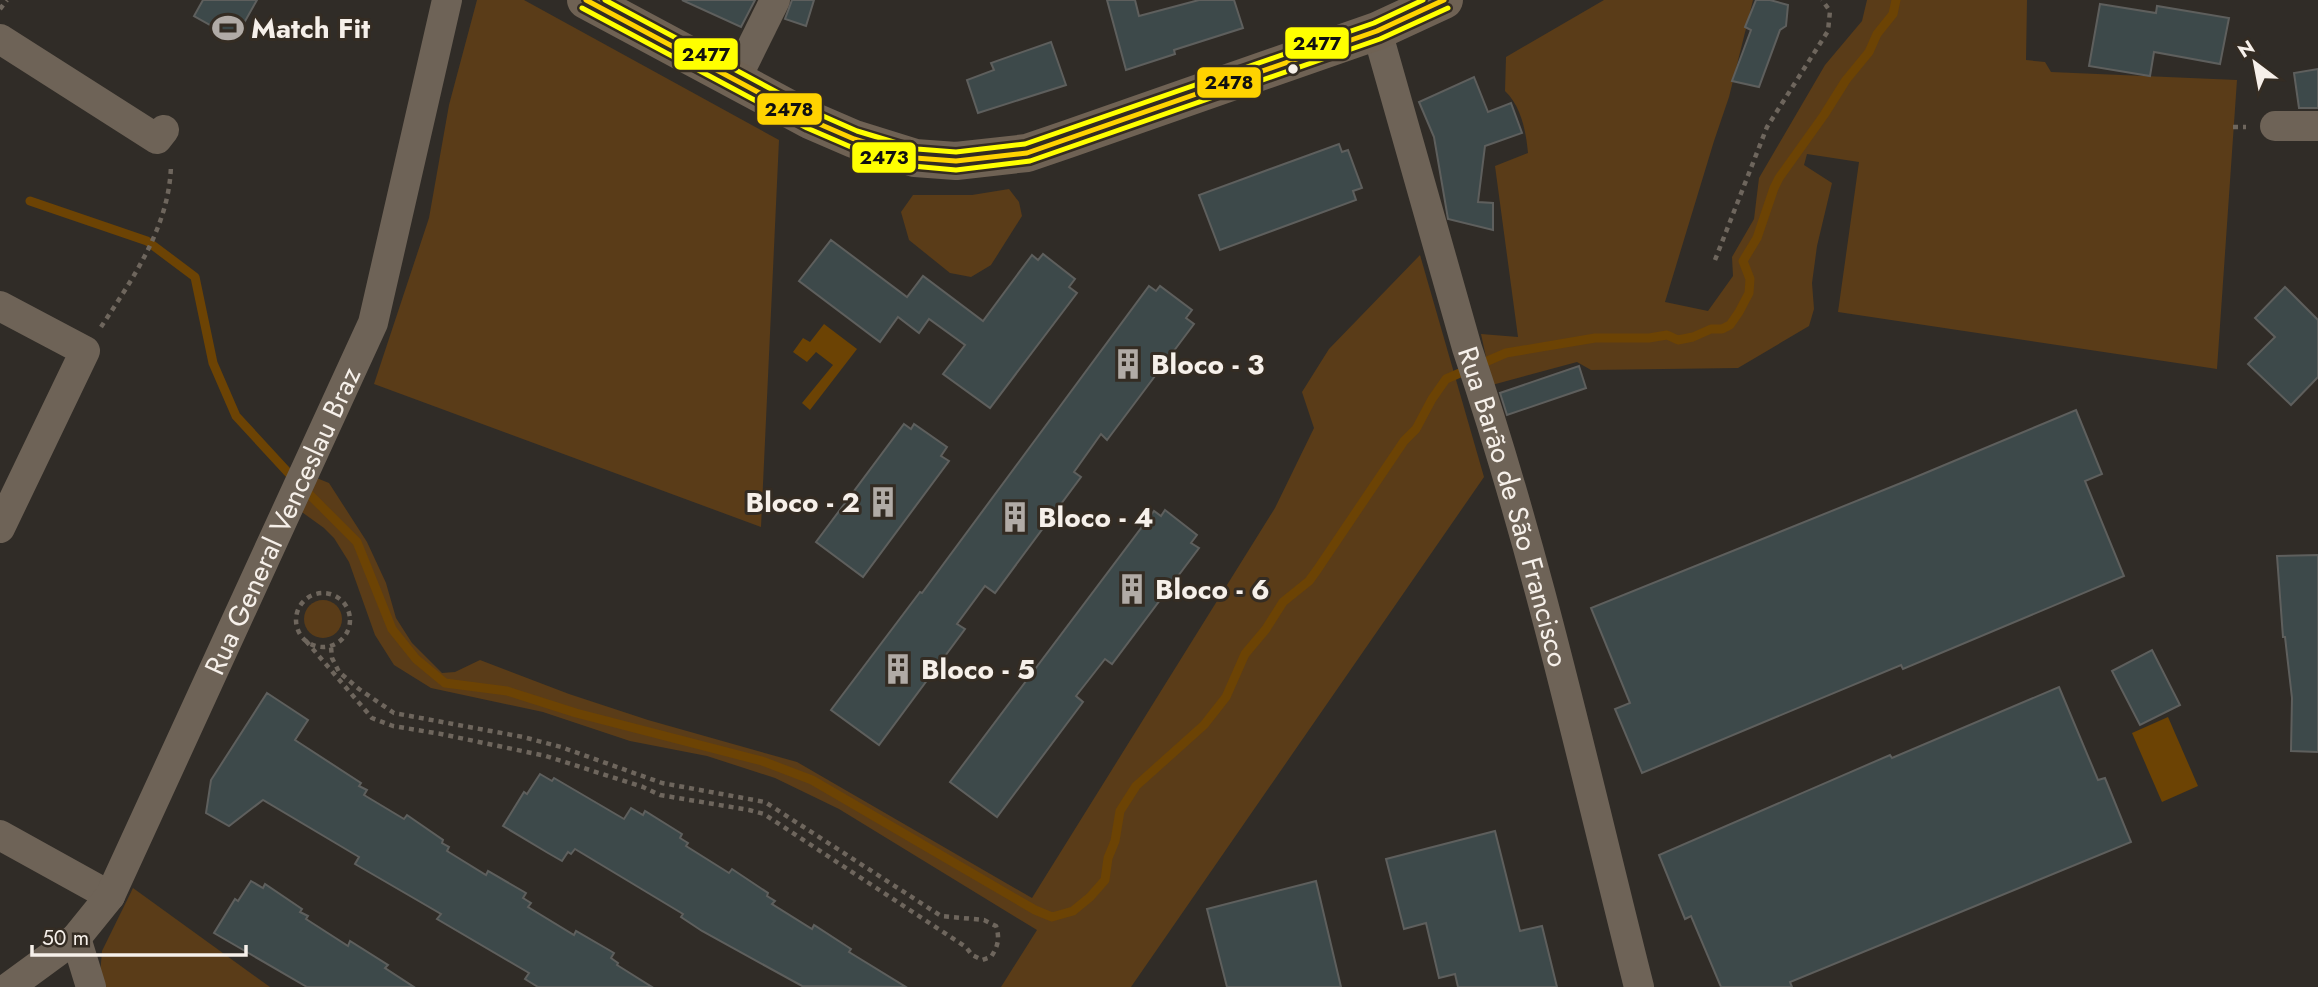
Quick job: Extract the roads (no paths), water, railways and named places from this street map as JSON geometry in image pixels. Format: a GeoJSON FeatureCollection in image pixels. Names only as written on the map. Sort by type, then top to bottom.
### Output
{"type":"FeatureCollection","features":[{"type":"Feature","properties":{"kind":"main road"},"geometry":{"type":"LineString","coordinates":[[586,0],[810,120],[854,139],[915,159],[956,162],[1027,153],[1377,31],[1444,0]]}},
{"type":"Feature","properties":{"kind":"street","name":"Rua General Venceslau Braz"},"geometry":{"type":"LineString","coordinates":[[9,987],[76,938],[110,895],[373,323],[447,0]]}},
{"type":"Feature","properties":{"kind":"street"},"geometry":{"type":"LineString","coordinates":[[736,79],[775,0]]}},
{"type":"Feature","properties":{"kind":"street","name":"Rua Barão de São Francisco"},"geometry":{"type":"LineString","coordinates":[[1377,31],[1467,348],[1539,585],[1639,987]]}},
{"type":"Feature","properties":{"kind":"street"},"geometry":{"type":"LineString","coordinates":[[0,39],[161,134]]}},
{"type":"Feature","properties":{"kind":"street"},"geometry":{"type":"LineString","coordinates":[[2275,125],[2318,126]]}},
{"type":"Feature","properties":{"kind":"street"},"geometry":{"type":"LineString","coordinates":[[0,306],[85,351],[0,528]]}},
{"type":"Feature","properties":{"kind":"street"},"geometry":{"type":"LineString","coordinates":[[0,835],[110,895]]}},
{"type":"Feature","properties":{"kind":"street"},"geometry":{"type":"LineString","coordinates":[[76,938],[91,987]]}},
{"type":"Feature","properties":{"kind":"waterway"},"geometry":{"type":"LineString","coordinates":[[304,489],[357,542],[392,629],[416,659],[445,683],[507,691],[576,713],[762,761],[812,780],[1035,910],[1052,917],[1073,911],[1105,880],[1120,811],[1136,786],[1204,725],[1226,697],[1245,654],[1266,629],[1283,602],[1309,581],[1404,441],[1416,429],[1446,379],[1506,353],[1595,338],[1649,338],[1667,335],[1678,340],[1730,325],[1749,293],[1750,279],[1743,261],[1757,238],[1779,178],[1846,80],[1869,52],[1877,34],[1893,14],[1896,0]]}},
{"type":"Feature","properties":{"kind":"waterway"},"geometry":{"type":"LineString","coordinates":[[30,201],[147,241],[195,277],[213,363],[236,416],[294,479]]}},
{"type":"Feature","properties":{"kind":"place","name":"Match Fit"},"geometry":{"type":"Point","coordinates":[228,28]}},
{"type":"Feature","properties":{"kind":"place","name":"Bloco - 3"},"geometry":{"type":"Point","coordinates":[1128,364]}},
{"type":"Feature","properties":{"kind":"place","name":"Bloco - 2"},"geometry":{"type":"Point","coordinates":[883,502]}},
{"type":"Feature","properties":{"kind":"place","name":"Bloco - 4"},"geometry":{"type":"Point","coordinates":[1015,517]}},
{"type":"Feature","properties":{"kind":"place","name":"Bloco - 6"},"geometry":{"type":"Point","coordinates":[1132,589]}},
{"type":"Feature","properties":{"kind":"place","name":"Bloco - 5"},"geometry":{"type":"Point","coordinates":[898,669]}}]}
